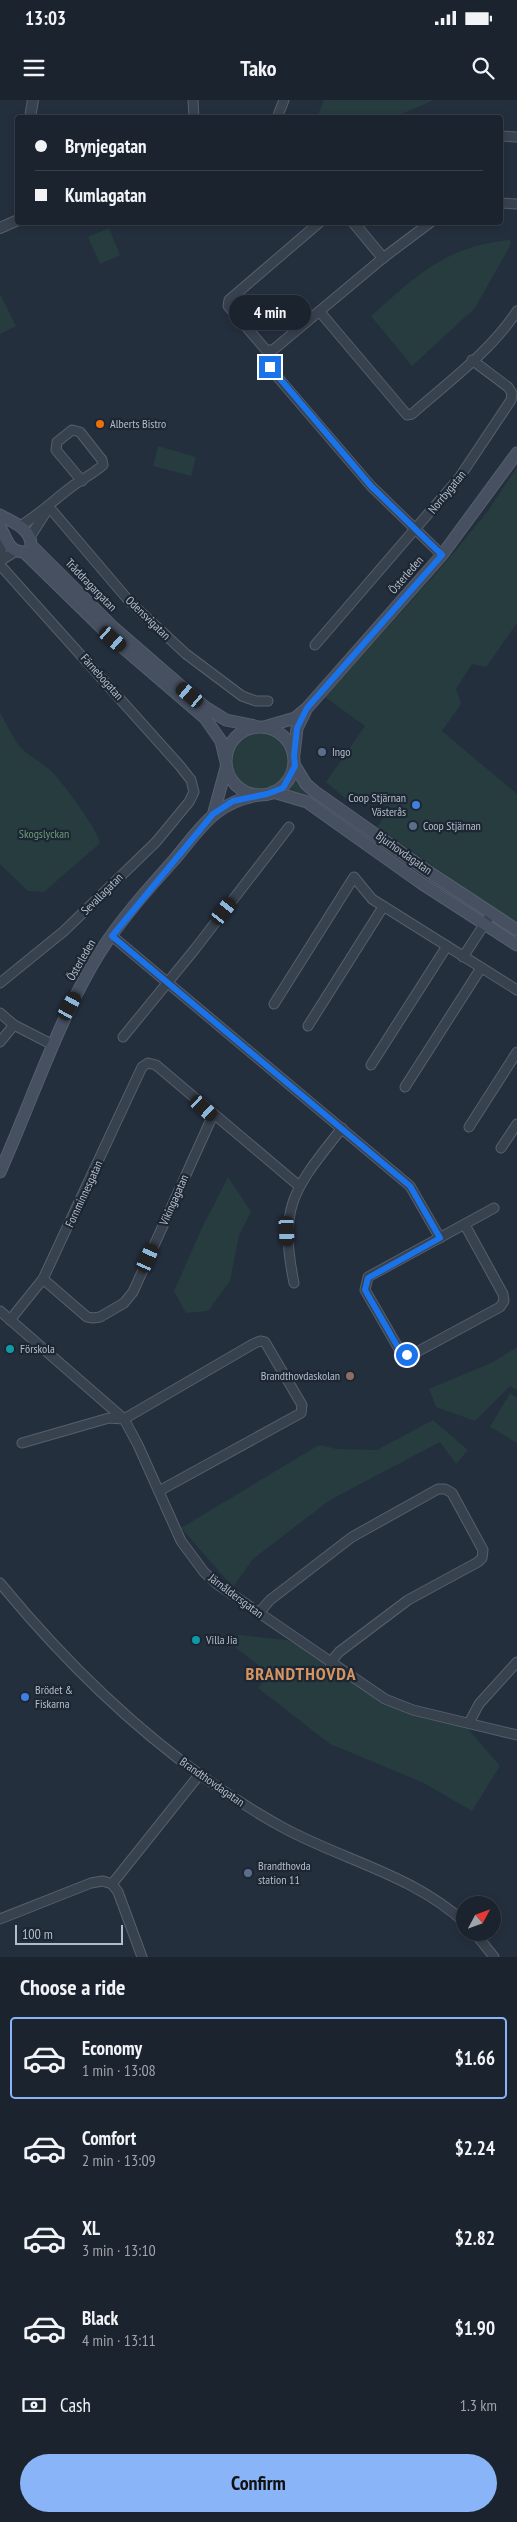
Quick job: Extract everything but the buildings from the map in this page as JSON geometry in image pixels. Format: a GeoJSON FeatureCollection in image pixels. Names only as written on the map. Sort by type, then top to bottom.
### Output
{"type":"FeatureCollection","features":[{"type":"Feature","properties":{"kind":"main road","name":"Österleden"},"geometry":{"type":"LineString","coordinates":[[260,727],[295,718],[307,708],[442,555],[517,453]]}},
{"type":"Feature","properties":{"kind":"main road","name":"Tråddragargatan"},"geometry":{"type":"LineString","coordinates":[[0,515],[19,526],[26,546],[113,639],[205,718],[221,741],[225,763]]}},
{"type":"Feature","properties":{"kind":"main road"},"geometry":{"type":"LineString","coordinates":[[3,533],[7,528],[19,526]]}},
{"type":"Feature","properties":{"kind":"main road","name":"Tråddragargatan"},"geometry":{"type":"LineString","coordinates":[[3,533],[9,546],[26,546],[114,628],[205,707],[226,720],[260,727]]}},
{"type":"Feature","properties":{"kind":"main road","name":"Österleden"},"geometry":{"type":"LineString","coordinates":[[294,761],[297,728],[307,708]]}},
{"type":"Feature","properties":{"kind":"main road"},"geometry":{"type":"LineString","coordinates":[[260,727],[281,733],[291,747],[294,761],[283,788],[258,795],[241,789],[225,763],[232,740],[238,734],[260,727]]}},
{"type":"Feature","properties":{"kind":"main road","name":"Bjurhovdagatan"},"geometry":{"type":"LineString","coordinates":[[294,761],[306,784],[429,872],[517,930]]}},
{"type":"Feature","properties":{"kind":"main road","name":"Österleden"},"geometry":{"type":"LineString","coordinates":[[0,1172],[70,1006],[112,936],[213,814],[220,797],[225,763]]}},
{"type":"Feature","properties":{"kind":"main road","name":"Bjurhovdagatan"},"geometry":{"type":"LineString","coordinates":[[273,792],[307,802],[484,925],[517,945]]}},
{"type":"Feature","properties":{"kind":"main road","name":"Österleden"},"geometry":{"type":"LineString","coordinates":[[213,814],[233,801],[258,795]]}},
{"type":"Feature","properties":{"kind":"main road"},"geometry":{"type":"LineString","coordinates":[[421,882],[429,872]]}},
{"type":"Feature","properties":{"kind":"street"},"geometry":{"type":"LineString","coordinates":[[30,115],[33,100]]}},
{"type":"Feature","properties":{"kind":"street"},"geometry":{"type":"LineString","coordinates":[[193,100],[194,115]]}},
{"type":"Feature","properties":{"kind":"street"},"geometry":{"type":"LineString","coordinates":[[278,115],[284,100]]}},
{"type":"Feature","properties":{"kind":"street"},"geometry":{"type":"LineString","coordinates":[[503,136],[517,137]]}},
{"type":"Feature","properties":{"kind":"street"},"geometry":{"type":"LineString","coordinates":[[503,204],[517,204]]}},
{"type":"Feature","properties":{"kind":"street"},"geometry":{"type":"LineString","coordinates":[[0,228],[15,221]]}},
{"type":"Feature","properties":{"kind":"street"},"geometry":{"type":"LineString","coordinates":[[316,225],[229,300],[228,304],[266,350],[272,350],[383,258],[427,225]]}},
{"type":"Feature","properties":{"kind":"street"},"geometry":{"type":"LineString","coordinates":[[356,225],[383,258]]}},
{"type":"Feature","properties":{"kind":"street"},"geometry":{"type":"LineString","coordinates":[[320,312],[407,414],[412,414],[499,334],[517,310]]}},
{"type":"Feature","properties":{"kind":"street","name":"Norrbygatan"},"geometry":{"type":"LineString","coordinates":[[315,645],[459,478],[511,400],[512,393],[508,388],[472,360]]}},
{"type":"Feature","properties":{"kind":"street"},"geometry":{"type":"LineString","coordinates":[[270,367],[355,468],[415,531],[442,555]]}},
{"type":"Feature","properties":{"kind":"street"},"geometry":{"type":"LineString","coordinates":[[19,526],[49,507],[103,465],[102,460],[80,432],[72,430],[57,442],[56,450],[82,481]]}},
{"type":"Feature","properties":{"kind":"street"},"geometry":{"type":"LineString","coordinates":[[0,563],[26,546],[49,507]]}},
{"type":"Feature","properties":{"kind":"street","name":"Odensvigatan"},"geometry":{"type":"LineString","coordinates":[[49,507],[124,595],[186,654],[242,696],[256,701],[268,701]]}},
{"type":"Feature","properties":{"kind":"street"},"geometry":{"type":"LineString","coordinates":[[0,555],[3,533]]}},
{"type":"Feature","properties":{"kind":"street","name":"Färnebogatan"},"geometry":{"type":"LineString","coordinates":[[0,563],[192,780],[193,794]]}},
{"type":"Feature","properties":{"kind":"street","name":"Sevallagatan"},"geometry":{"type":"LineString","coordinates":[[0,983],[64,931],[97,901],[156,842],[189,802],[193,794]]}},
{"type":"Feature","properties":{"kind":"street"},"geometry":{"type":"LineString","coordinates":[[124,1038],[289,827]]}},
{"type":"Feature","properties":{"kind":"street"},"geometry":{"type":"LineString","coordinates":[[274,1004],[354,877],[372,899],[383,907],[517,990]]}},
{"type":"Feature","properties":{"kind":"street"},"geometry":{"type":"LineString","coordinates":[[308,1026],[383,907]]}},
{"type":"Feature","properties":{"kind":"street"},"geometry":{"type":"LineString","coordinates":[[464,957],[491,914]]}},
{"type":"Feature","properties":{"kind":"street"},"geometry":{"type":"LineString","coordinates":[[112,936],[410,1186],[440,1238]]}},
{"type":"Feature","properties":{"kind":"street"},"geometry":{"type":"LineString","coordinates":[[372,1065],[447,946]]}},
{"type":"Feature","properties":{"kind":"street"},"geometry":{"type":"LineString","coordinates":[[405,1087],[481,968]]}},
{"type":"Feature","properties":{"kind":"street"},"geometry":{"type":"LineString","coordinates":[[0,1013],[14,1025],[53,1045]]}},
{"type":"Feature","properties":{"kind":"street"},"geometry":{"type":"LineString","coordinates":[[0,1042],[14,1025]]}},
{"type":"Feature","properties":{"kind":"street"},"geometry":{"type":"LineString","coordinates":[[469,1127],[517,1052]]}},
{"type":"Feature","properties":{"kind":"street","name":"Fornminnesgatan"},"geometry":{"type":"LineString","coordinates":[[10,1320],[44,1280],[142,1067],[147,1063],[156,1065],[213,1115]]}},
{"type":"Feature","properties":{"kind":"street"},"geometry":{"type":"LineString","coordinates":[[213,1115],[298,1185]]}},
{"type":"Feature","properties":{"kind":"street","name":"Vikingagatan"},"geometry":{"type":"LineString","coordinates":[[44,1280],[87,1317],[100,1317],[124,1303],[133,1292],[213,1115]]}},
{"type":"Feature","properties":{"kind":"street"},"geometry":{"type":"LineString","coordinates":[[501,1148],[517,1124]]}},
{"type":"Feature","properties":{"kind":"street"},"geometry":{"type":"LineString","coordinates":[[294,1283],[288,1254],[288,1216],[298,1185],[342,1128]]}},
{"type":"Feature","properties":{"kind":"street"},"geometry":{"type":"LineString","coordinates":[[464,1225],[503,1294],[503,1303],[500,1307],[408,1355],[399,1349],[365,1290],[368,1278],[494,1208]]}},
{"type":"Feature","properties":{"kind":"street","name":"Järnåldersgatan"},"geometry":{"type":"LineString","coordinates":[[0,1311],[124,1419],[181,1541],[192,1557],[217,1584],[330,1663],[393,1702],[517,1735]]}},
{"type":"Feature","properties":{"kind":"street"},"geometry":{"type":"LineString","coordinates":[[22,1443],[109,1418],[124,1419],[261,1341],[268,1345],[302,1405],[301,1413],[159,1492]]}},
{"type":"Feature","properties":{"kind":"street"},"geometry":{"type":"LineString","coordinates":[[259,1613],[270,1600],[352,1537],[438,1490],[446,1490],[452,1493],[483,1550],[478,1562],[395,1610],[339,1652],[330,1663]]}},
{"type":"Feature","properties":{"kind":"street","name":"Brandthovdagatan"},"geometry":{"type":"LineString","coordinates":[[0,1583],[57,1649],[100,1691],[199,1775],[259,1814],[295,1834],[412,1885],[456,1914]]}},
{"type":"Feature","properties":{"kind":"street"},"geometry":{"type":"LineString","coordinates":[[469,1723],[479,1704],[517,1662]]}},
{"type":"Feature","properties":{"kind":"street"},"geometry":{"type":"LineString","coordinates":[[112,1884],[199,1775]]}},
{"type":"Feature","properties":{"kind":"street"},"geometry":{"type":"LineString","coordinates":[[0,1919],[103,1881],[112,1884],[118,1892],[142,1957]]}},
{"type":"Feature","properties":{"kind":"street"},"geometry":{"type":"LineString","coordinates":[[481,1941],[494,1957]]}},
{"type":"Feature","properties":{"kind":"green space"},"geometry":{"type":"Polygon","coordinates":[[[324,100],[434,100],[399,115],[318,115],[324,100]]]}},
{"type":"Feature","properties":{"kind":"green space"},"geometry":{"type":"Polygon","coordinates":[[[109,228],[120,255],[100,264],[88,237],[109,228]]]}},
{"type":"Feature","properties":{"kind":"green space"},"geometry":{"type":"Polygon","coordinates":[[[510,240],[511,244],[475,308],[412,366],[371,316],[418,276],[450,256],[488,243],[510,240]]]}},
{"type":"Feature","properties":{"kind":"green space"},"geometry":{"type":"Polygon","coordinates":[[[0,294],[16,326],[0,334],[0,294]]]}},
{"type":"Feature","properties":{"kind":"green space"},"geometry":{"type":"Polygon","coordinates":[[[158,446],[196,457],[191,476],[153,466],[158,446]]]}},
{"type":"Feature","properties":{"kind":"green space"},"geometry":{"type":"Polygon","coordinates":[[[517,467],[517,623],[486,667],[472,664],[456,689],[461,704],[442,731],[517,794],[517,924],[377,827],[391,807],[371,802],[351,803],[326,782],[365,726],[325,697],[447,561],[487,512],[517,467]]]}},
{"type":"Feature","properties":{"kind":"green space","name":"Skogslyckan"},"geometry":{"type":"Polygon","coordinates":[[[0,713],[20,747],[50,770],[71,795],[93,828],[100,843],[44,892],[28,891],[0,864],[0,713]]]}},
{"type":"Feature","properties":{"kind":"green space"},"geometry":{"type":"Polygon","coordinates":[[[254,731],[266,731],[281,739],[289,754],[289,766],[281,781],[266,789],[254,789],[239,781],[231,766],[231,754],[239,739],[254,731]]]}},
{"type":"Feature","properties":{"kind":"green space"},"geometry":{"type":"Polygon","coordinates":[[[296,778],[401,857],[372,840],[331,811],[286,790],[296,778]]]}},
{"type":"Feature","properties":{"kind":"green space"},"geometry":{"type":"Polygon","coordinates":[[[228,1177],[251,1212],[239,1235],[230,1281],[208,1311],[186,1313],[174,1291],[201,1230],[228,1177]]]}},
{"type":"Feature","properties":{"kind":"green space"},"geometry":{"type":"Polygon","coordinates":[[[517,1347],[517,1390],[510,1386],[475,1421],[436,1407],[429,1389],[493,1362],[517,1347]]]}},
{"type":"Feature","properties":{"kind":"green space"},"geometry":{"type":"Polygon","coordinates":[[[510,1393],[517,1398],[517,1443],[490,1427],[510,1393]]]}},
{"type":"Feature","properties":{"kind":"green space"},"geometry":{"type":"Polygon","coordinates":[[[433,1420],[468,1450],[456,1464],[440,1442],[330,1500],[253,1559],[233,1587],[181,1528],[319,1445],[337,1449],[377,1450],[433,1420]]]}},
{"type":"Feature","properties":{"kind":"green space"},"geometry":{"type":"Polygon","coordinates":[[[239,1635],[287,1640],[328,1662],[389,1701],[462,1722],[500,1766],[472,1811],[422,1782],[330,1744],[258,1688],[268,1673],[231,1644],[239,1635]]]}},
{"type":"Feature","properties":{"kind":"place","name":"Alberts Bistro"},"geometry":{"type":"Point","coordinates":[100,424]}},
{"type":"Feature","properties":{"kind":"place","name":"Ingo"},"geometry":{"type":"Point","coordinates":[322,752]}},
{"type":"Feature","properties":{"kind":"place","name":"Coop Stjärnan Västerås"},"geometry":{"type":"Point","coordinates":[416,805]}},
{"type":"Feature","properties":{"kind":"place","name":"Coop Stjärnan"},"geometry":{"type":"Point","coordinates":[413,826]}},
{"type":"Feature","properties":{"kind":"place","name":"Förskola"},"geometry":{"type":"Point","coordinates":[10,1349]}},
{"type":"Feature","properties":{"kind":"place","name":"Brandthovdaskolan"},"geometry":{"type":"Point","coordinates":[350,1376]}},
{"type":"Feature","properties":{"kind":"place","name":"Villa Jia"},"geometry":{"type":"Point","coordinates":[196,1640]}},
{"type":"Feature","properties":{"kind":"place","name":"Brödet & Fiskarna"},"geometry":{"type":"Point","coordinates":[25,1697]}},
{"type":"Feature","properties":{"kind":"place","name":"Brandthovda station 11"},"geometry":{"type":"Point","coordinates":[248,1873]}},
{"type":"Feature","properties":{"kind":"district","name":"BRANDTHOVDA"},"geometry":{"type":"Point","coordinates":[301,1674]}},
{"type":"Feature","properties":{"kind":"route"},"geometry":{"type":"LineString","coordinates":[[270,367],[371,486],[415,531],[442,555],[307,708],[297,728],[294,756],[295,766],[283,788],[267,794],[233,801],[213,814],[146,892],[112,936],[410,1186],[440,1238],[368,1278],[365,1283],[365,1290],[399,1349],[407,1355]]}}]}
